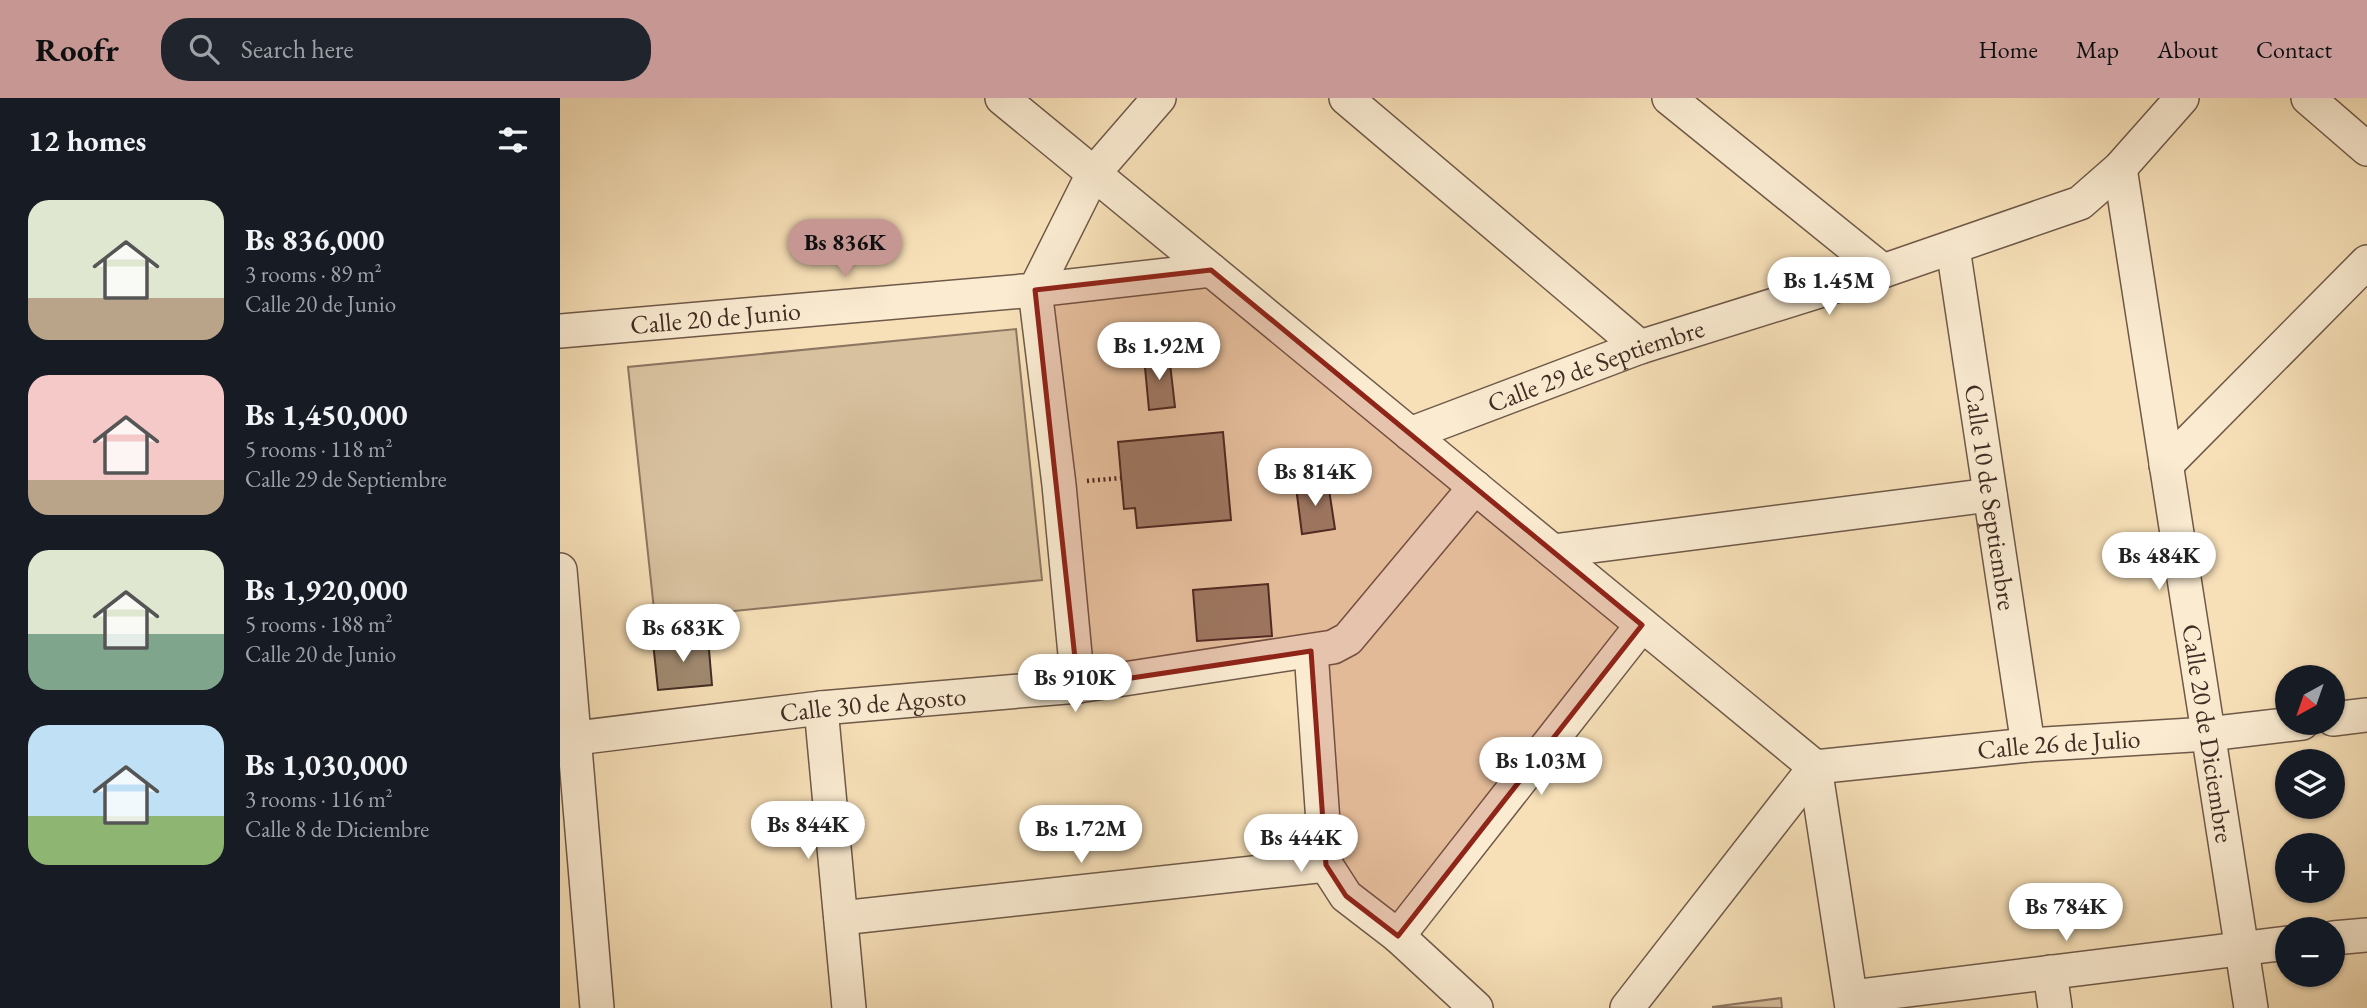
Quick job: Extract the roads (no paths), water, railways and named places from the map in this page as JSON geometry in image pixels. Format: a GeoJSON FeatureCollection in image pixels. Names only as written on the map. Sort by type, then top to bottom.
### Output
{"type":"FeatureCollection","features":[{"type":"Feature","properties":{"kind":"street"},"geometry":{"type":"LineString","coordinates":[[1002,98],[1815,767],[1852,1002],[2050,972],[2275,944]]}},
{"type":"Feature","properties":{"kind":"street"},"geometry":{"type":"LineString","coordinates":[[1078,686],[1059,485],[1035,290],[1093,174],[1159,98]]}},
{"type":"Feature","properties":{"kind":"street"},"geometry":{"type":"LineString","coordinates":[[1346,98],[1640,347]]}},
{"type":"Feature","properties":{"kind":"street"},"geometry":{"type":"LineString","coordinates":[[1669,98],[1883,271]]}},
{"type":"Feature","properties":{"kind":"street","name":"Calle 29 de Septiembre"},"geometry":{"type":"LineString","coordinates":[[1410,434],[1640,347],[1883,271],[2080,203],[2120,168],[2182,98]]}},
{"type":"Feature","properties":{"kind":"street"},"geometry":{"type":"LineString","coordinates":[[2308,98],[2367,149]]}},
{"type":"Feature","properties":{"kind":"street","name":"Calle 20 de Diciembre"},"geometry":{"type":"LineString","coordinates":[[2120,168],[2251,1008]]}},
{"type":"Feature","properties":{"kind":"street","name":"Calle 10 de Septiembre"},"geometry":{"type":"LineString","coordinates":[[1952,248],[2028,745]]}},
{"type":"Feature","properties":{"kind":"street"},"geometry":{"type":"LineString","coordinates":[[2166,465],[2367,262]]}},
{"type":"Feature","properties":{"kind":"street","name":"Calle 20 de Junio"},"geometry":{"type":"LineString","coordinates":[[560,331],[1035,290],[1211,270]]}},
{"type":"Feature","properties":{"kind":"street","name":"Calle 30 de Agosto"},"geometry":{"type":"LineString","coordinates":[[565,746],[821,708],[1078,686],[1333,647],[1348,639],[1475,487]]}},
{"type":"Feature","properties":{"kind":"street"},"geometry":{"type":"LineString","coordinates":[[1553,551],[1990,495]]}},
{"type":"Feature","properties":{"kind":"street"},"geometry":{"type":"LineString","coordinates":[[560,570],[565,746],[597,1008]]}},
{"type":"Feature","properties":{"kind":"street"},"geometry":{"type":"LineString","coordinates":[[1398,936],[1642,625]]}},
{"type":"Feature","properties":{"kind":"street"},"geometry":{"type":"LineString","coordinates":[[1311,651],[1326,865],[1346,896],[1398,936],[1476,1008]]}},
{"type":"Feature","properties":{"kind":"street"},"geometry":{"type":"LineString","coordinates":[[821,708],[849,1008]]}},
{"type":"Feature","properties":{"kind":"street"},"geometry":{"type":"LineString","coordinates":[[2345,718],[2367,715]]}},
{"type":"Feature","properties":{"kind":"street","name":"Calle 26 de Julio"},"geometry":{"type":"LineString","coordinates":[[1815,767],[2028,745],[2208,734],[2275,726]]}},
{"type":"Feature","properties":{"kind":"street"},"geometry":{"type":"LineString","coordinates":[[1627,1008],[1815,767]]}},
{"type":"Feature","properties":{"kind":"street"},"geometry":{"type":"LineString","coordinates":[[841,918],[1326,865]]}},
{"type":"Feature","properties":{"kind":"street"},"geometry":{"type":"LineString","coordinates":[[2345,937],[2367,934]]}},
{"type":"Feature","properties":{"kind":"street"},"geometry":{"type":"LineString","coordinates":[[2050,972],[2055,1008]]}}]}
